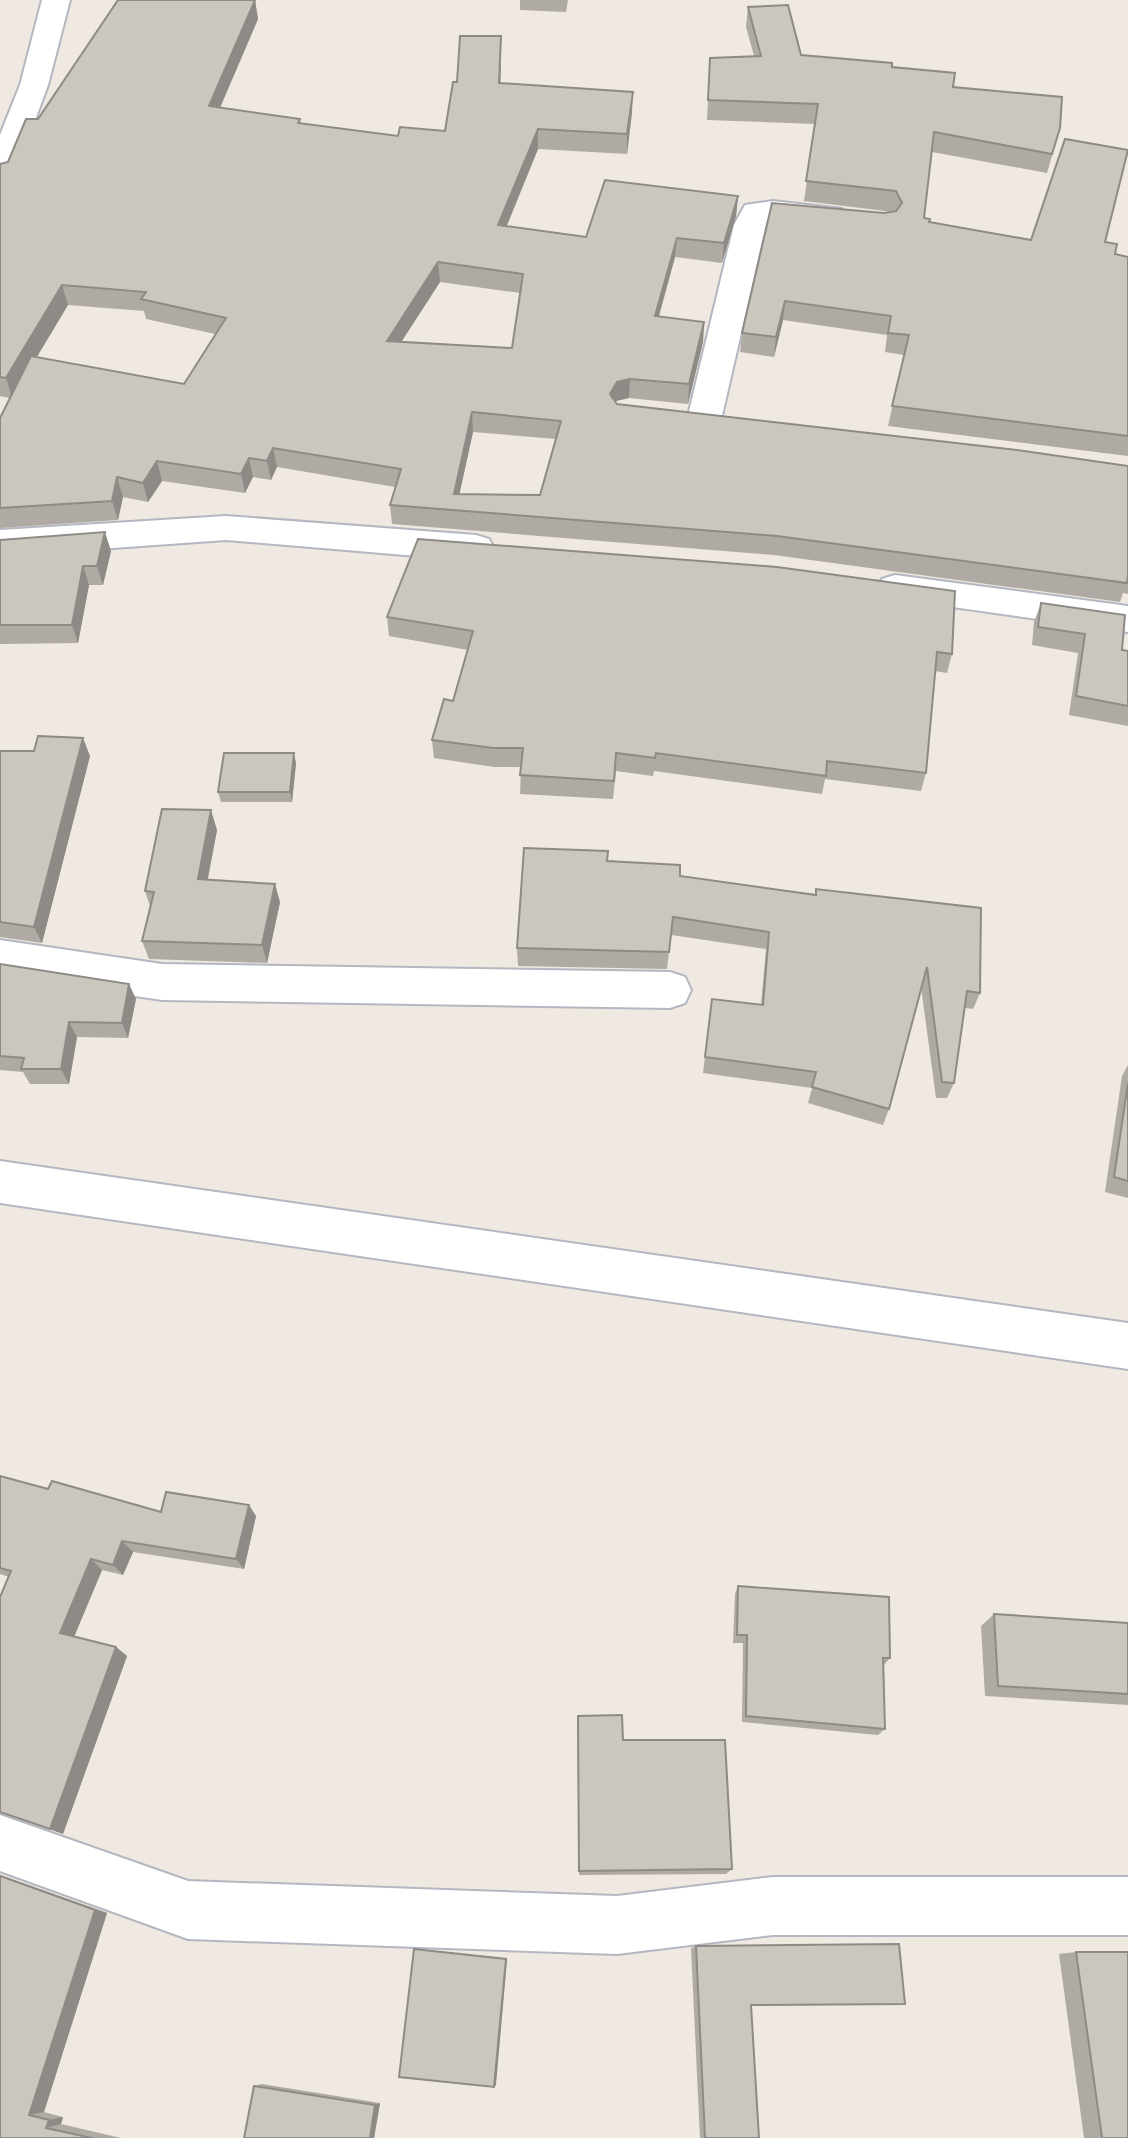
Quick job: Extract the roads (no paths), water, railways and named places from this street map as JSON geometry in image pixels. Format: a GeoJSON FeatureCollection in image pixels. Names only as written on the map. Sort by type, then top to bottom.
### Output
{"type":"FeatureCollection","features":[{"type":"Feature","properties":{"kind":"street"},"geometry":{"type":"LineString","coordinates":[[0,174],[34,85],[56,0]]}},
{"type":"Feature","properties":{"kind":"street"},"geometry":{"type":"LineString","coordinates":[[704,420],[749,225],[756,212],[773,210],[866,220]]}},
{"type":"Feature","properties":{"kind":"street"},"geometry":{"type":"LineString","coordinates":[[0,543],[226,528],[508,550]]}},
{"type":"Feature","properties":{"kind":"street"},"geometry":{"type":"LineString","coordinates":[[867,584],[1128,619]]}},
{"type":"Feature","properties":{"kind":"street"},"geometry":{"type":"LineString","coordinates":[[0,958],[162,982],[670,990]]}},
{"type":"Feature","properties":{"kind":"street"},"geometry":{"type":"LineString","coordinates":[[0,1182],[1128,1346]]}},
{"type":"Feature","properties":{"kind":"street"},"geometry":{"type":"LineString","coordinates":[[0,1843],[188,1910],[617,1925],[773,1906],[1128,1906]]}}]}
